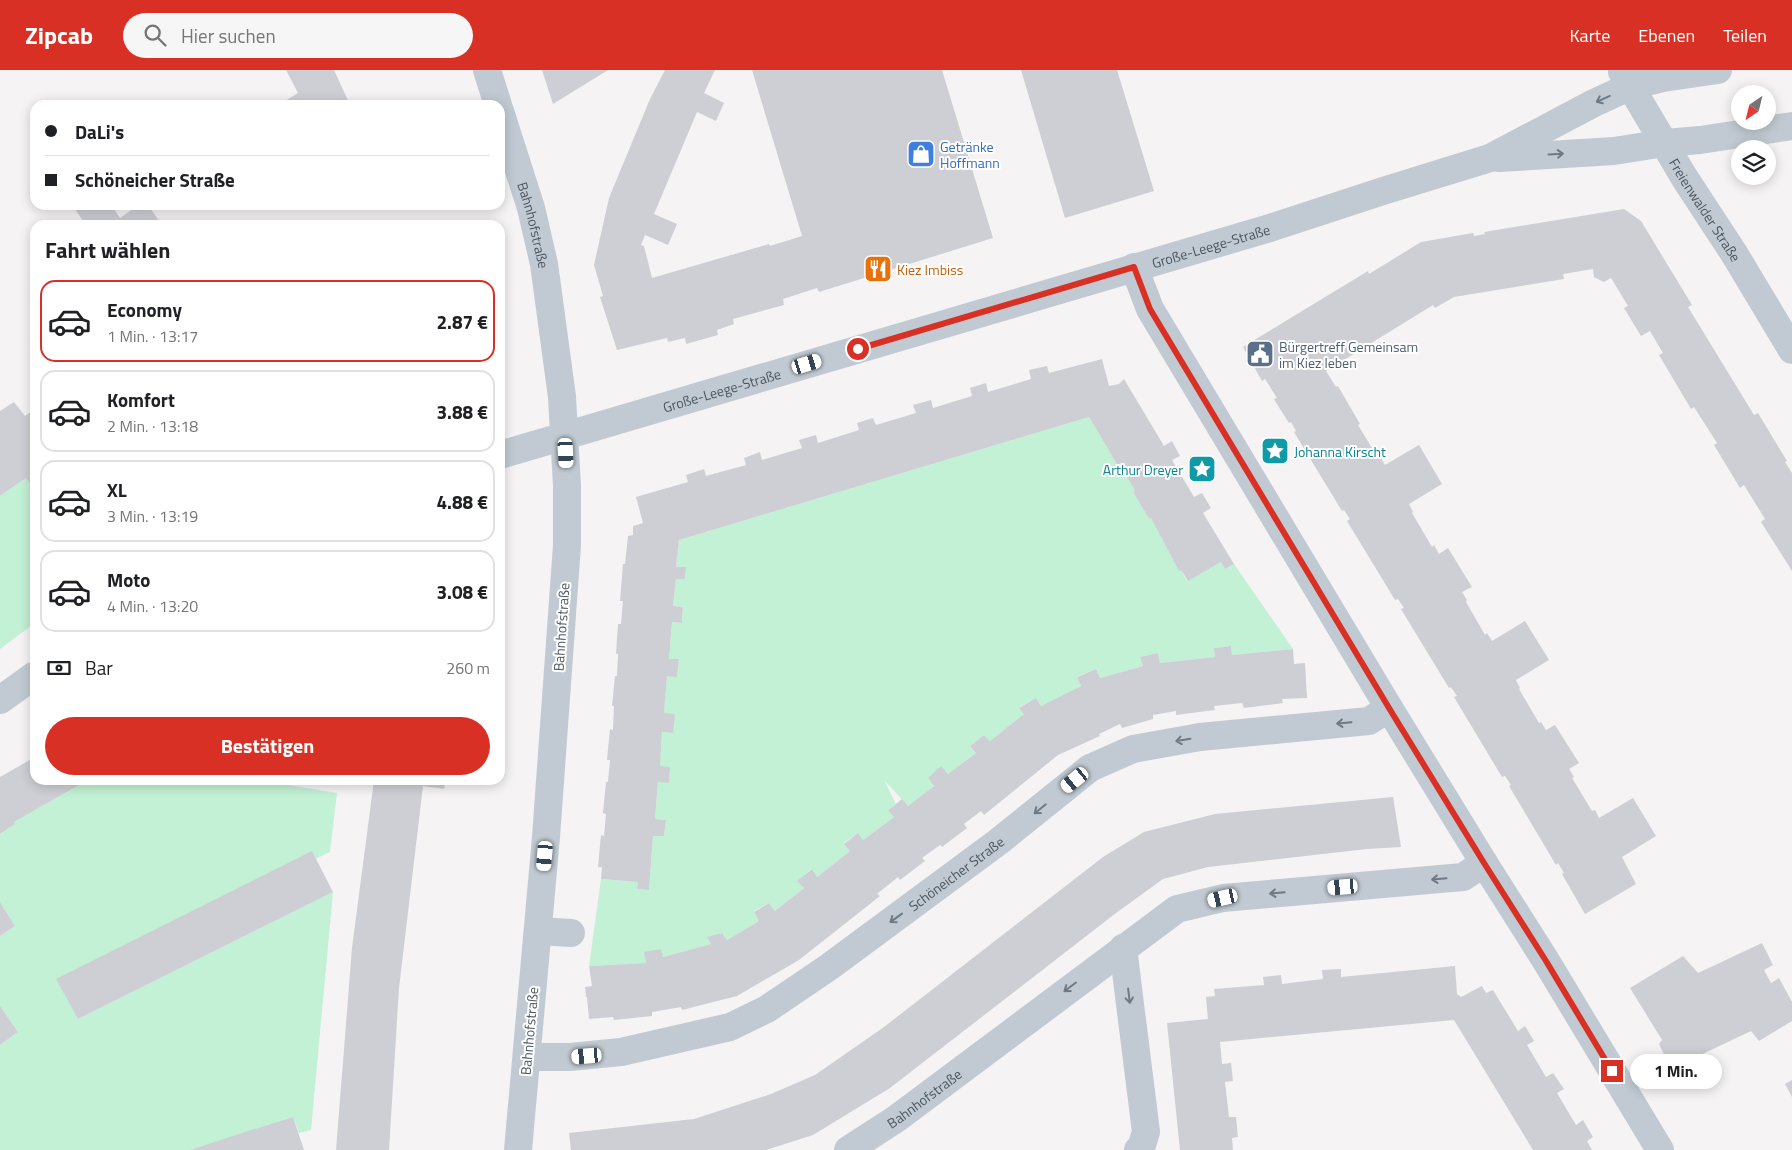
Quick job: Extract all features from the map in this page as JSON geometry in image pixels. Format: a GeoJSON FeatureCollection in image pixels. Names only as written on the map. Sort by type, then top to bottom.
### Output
{"type":"FeatureCollection","features":[{"type":"Feature","properties":{"kind":"street"},"geometry":{"type":"LineString","coordinates":[[487,70],[496,100]]}},
{"type":"Feature","properties":{"kind":"street","name":"Große-Leege-Straße"},"geometry":{"type":"LineString","coordinates":[[505,454],[1270,228],[1490,158],[1594,103],[1626,78],[1663,78],[1718,70]]}},
{"type":"Feature","properties":{"kind":"street","name":"Freienwalder Straße"},"geometry":{"type":"LineString","coordinates":[[1626,78],[1792,350]]}},
{"type":"Feature","properties":{"kind":"street","name":"Große-Leege-Straße"},"geometry":{"type":"LineString","coordinates":[[1490,158],[1614,151],[1792,126]]}},
{"type":"Feature","properties":{"kind":"street","name":"Bahnhofstraße"},"geometry":{"type":"LineString","coordinates":[[505,127],[531,208],[544,264],[562,397],[567,486],[567,545],[539,931],[518,1150]]}},
{"type":"Feature","properties":{"kind":"street"},"geometry":{"type":"LineString","coordinates":[[1134,267],[1150,309],[1389,708],[1546,961],[1660,1150]]}},
{"type":"Feature","properties":{"kind":"street"},"geometry":{"type":"LineString","coordinates":[[0,700],[30,679]]}},
{"type":"Feature","properties":{"kind":"street","name":"Schöneicher Straße"},"geometry":{"type":"LineString","coordinates":[[527,1057],[570,1057],[620,1052],[730,1027],[767,1009],[829,967],[998,842],[1090,768],[1133,749],[1200,737],[1369,721],[1389,708]]}},
{"type":"Feature","properties":{"kind":"street"},"geometry":{"type":"LineString","coordinates":[[1139,1149],[1146,1132],[1123,948],[1177,909],[1223,898],[1463,877],[1484,863]]}},
{"type":"Feature","properties":{"kind":"street"},"geometry":{"type":"LineString","coordinates":[[539,931],[571,933]]}},
{"type":"Feature","properties":{"kind":"street","name":"Bahnhofstraße"},"geometry":{"type":"LineString","coordinates":[[848,1150],[896,1119],[1123,948]]}},
{"type":"Feature","properties":{"kind":"green space"},"geometry":{"type":"Polygon","coordinates":[[[1089,417],[1118,466],[1120,465],[1135,491],[1133,492],[1149,519],[1151,518],[1187,581],[1221,562],[1225,569],[1234,564],[1293,649],[1232,655],[1231,646],[1215,648],[1215,657],[1160,663],[1158,653],[1141,657],[1143,666],[1100,678],[1096,669],[1078,676],[1081,686],[1041,706],[1036,698],[1020,707],[1024,714],[990,741],[984,735],[970,746],[976,753],[948,774],[941,767],[928,778],[934,786],[908,806],[884,780],[896,804],[888,810],[894,817],[863,840],[858,833],[844,843],[850,851],[817,877],[811,869],[798,881],[804,888],[775,911],[769,903],[754,911],[759,921],[727,940],[722,933],[708,937],[711,944],[663,957],[645,953],[646,963],[589,966],[601,879],[638,882],[637,889],[649,890],[653,836],[664,836],[666,820],[655,819],[667,676],[677,676],[679,660],[669,659],[672,622],[681,623],[683,607],[673,606],[676,579],[685,579],[686,568],[676,567],[679,540],[1089,417]]]}},
{"type":"Feature","properties":{"kind":"green space"},"geometry":{"type":"Polygon","coordinates":[[[26,478],[30,484],[30,627],[0,649],[0,496],[26,478]]]}},
{"type":"Feature","properties":{"kind":"green space"},"geometry":{"type":"Polygon","coordinates":[[[79,785],[288,785],[337,793],[330,852],[57,979],[78,1019],[333,892],[311,1130],[299,1133],[293,1117],[191,1150],[0,1150],[0,1045],[18,1032],[0,1006],[0,936],[15,926],[0,902],[0,834],[15,824],[14,822],[79,785]]]}},
{"type":"Feature","properties":{"kind":"building"},"geometry":{"type":"Polygon","coordinates":[[[286,70],[334,70],[348,100],[287,100],[298,93],[286,70]]]}},
{"type":"Feature","properties":{"kind":"building"},"geometry":{"type":"Polygon","coordinates":[[[542,70],[608,70],[553,104],[542,70]]]}},
{"type":"Feature","properties":{"kind":"building"},"geometry":{"type":"Polygon","coordinates":[[[665,70],[715,70],[704,93],[724,103],[716,121],[697,112],[654,214],[677,224],[668,245],[645,235],[641,245],[644,246],[652,278],[802,236],[752,70],[942,70],[993,238],[819,292],[817,288],[783,299],[784,305],[733,319],[734,324],[717,330],[718,335],[686,344],[685,338],[668,342],[667,338],[617,350],[600,297],[603,296],[594,265],[609,198],[650,99],[665,70]]]}},
{"type":"Feature","properties":{"kind":"building"},"geometry":{"type":"Polygon","coordinates":[[[1021,70],[1117,70],[1154,191],[1065,218],[1021,70]]]}},
{"type":"Feature","properties":{"kind":"building"},"geometry":{"type":"Polygon","coordinates":[[[1624,209],[1641,221],[1692,305],[1688,307],[1754,415],[1758,413],[1787,461],[1785,462],[1792,473],[1792,571],[1761,522],[1765,519],[1744,485],[1740,488],[1714,445],[1717,443],[1694,407],[1691,409],[1659,355],[1663,353],[1650,331],[1641,336],[1624,308],[1628,306],[1611,278],[1604,282],[1594,277],[1593,269],[1563,274],[1564,279],[1454,297],[1435,308],[1433,305],[1326,371],[1336,387],[1338,386],[1378,458],[1380,457],[1385,465],[1419,445],[1442,484],[1409,504],[1412,513],[1432,547],[1434,545],[1439,554],[1448,548],[1472,587],[1462,592],[1485,635],[1487,633],[1492,641],[1525,621],[1549,660],[1516,680],[1519,689],[1539,723],[1541,722],[1546,730],[1555,725],[1579,763],[1569,769],[1574,777],[1572,778],[1592,811],[1595,810],[1599,818],[1633,798],[1656,836],[1622,857],[1636,884],[1585,914],[1562,874],[1564,873],[1558,863],[1556,865],[1509,786],[1511,785],[1505,776],[1502,777],[1454,697],[1457,696],[1451,687],[1449,688],[1401,609],[1404,608],[1398,599],[1395,600],[1347,521],[1350,519],[1344,510],[1342,511],[1294,432],[1296,431],[1291,422],[1289,423],[1275,401],[1274,399],[1277,398],[1265,379],[1262,381],[1243,347],[1368,271],[1369,274],[1421,242],[1473,233],[1474,236],[1485,234],[1484,232],[1624,209]]]}},
{"type":"Feature","properties":{"kind":"building"},"geometry":{"type":"Polygon","coordinates":[[[76,210],[114,210],[120,218],[132,210],[152,210],[158,220],[82,220],[76,210]]]}},
{"type":"Feature","properties":{"kind":"building"},"geometry":{"type":"Polygon","coordinates":[[[1102,359],[1109,386],[1119,384],[1124,379],[1164,446],[1172,441],[1180,456],[1172,460],[1194,497],[1202,493],[1211,508],[1203,513],[1234,564],[1225,569],[1221,562],[1188,581],[1181,570],[1179,571],[1151,518],[1149,519],[1120,465],[1118,466],[1089,417],[679,540],[676,567],[686,567],[685,579],[676,579],[673,606],[683,607],[682,623],[672,622],[669,659],[679,659],[677,677],[667,676],[664,713],[675,714],[673,733],[662,732],[660,766],[670,767],[669,783],[658,782],[655,819],[666,820],[664,836],[653,836],[649,890],[637,889],[638,882],[601,879],[602,867],[598,867],[601,835],[604,836],[606,814],[603,813],[610,760],[607,760],[610,729],[613,730],[614,706],[612,706],[615,676],[617,676],[618,624],[621,624],[623,601],[620,601],[623,564],[625,564],[628,536],[633,535],[633,526],[643,523],[636,497],[688,482],[686,475],[704,469],[706,476],[746,465],[744,458],[760,452],[762,460],[802,448],[799,440],[816,435],[818,443],[859,430],[857,423],[873,418],[876,425],[916,413],[913,405],[931,400],[933,408],[972,396],[970,388],[986,383],[988,392],[1031,379],[1029,370],[1047,366],[1049,373],[1102,359]]]}},
{"type":"Feature","properties":{"kind":"building"},"geometry":{"type":"Polygon","coordinates":[[[14,402],[25,416],[30,412],[30,484],[26,478],[0,496],[0,411],[14,402]]]}},
{"type":"Feature","properties":{"kind":"building"},"geometry":{"type":"Polygon","coordinates":[[[1231,646],[1232,655],[1293,649],[1294,664],[1305,663],[1307,698],[1282,699],[1283,703],[1244,708],[1242,703],[1214,706],[1215,710],[1176,715],[1176,711],[1153,715],[1153,719],[1122,728],[1120,724],[1099,734],[1100,736],[1058,755],[984,815],[981,811],[964,824],[967,828],[942,847],[940,845],[922,858],[925,861],[900,880],[898,877],[877,894],[880,896],[799,960],[737,996],[682,1010],[681,1007],[652,1012],[652,1016],[614,1020],[613,1017],[589,1019],[585,987],[592,986],[589,966],[646,963],[644,952],[661,949],[663,957],[711,944],[707,937],[722,933],[727,940],[759,921],[754,912],[769,903],[775,911],[804,888],[797,881],[812,869],[817,877],[850,851],[844,844],[858,833],[863,840],[894,817],[888,810],[902,799],[908,806],[934,786],[928,778],[941,766],[948,774],[976,753],[970,746],[984,735],[990,741],[1024,714],[1019,708],[1036,698],[1041,706],[1081,686],[1077,677],[1096,669],[1100,678],[1143,666],[1140,657],[1158,653],[1160,663],[1215,657],[1214,648],[1231,646]]]}},
{"type":"Feature","properties":{"kind":"building"},"geometry":{"type":"Polygon","coordinates":[[[30,760],[30,785],[79,785],[14,822],[15,824],[0,834],[0,777],[30,760]]]}},
{"type":"Feature","properties":{"kind":"building"},"geometry":{"type":"Polygon","coordinates":[[[373,785],[445,785],[444,789],[423,786],[399,988],[389,1150],[336,1150],[352,948],[373,785]]]}},
{"type":"Feature","properties":{"kind":"building"},"geometry":{"type":"Polygon","coordinates":[[[1393,797],[1401,847],[1367,849],[1208,867],[1163,879],[1116,913],[890,1088],[813,1135],[766,1150],[571,1150],[569,1133],[694,1119],[771,1094],[815,1075],[884,1027],[1103,857],[1144,832],[1215,814],[1393,797]]]}},
{"type":"Feature","properties":{"kind":"building"},"geometry":{"type":"Polygon","coordinates":[[[312,851],[333,892],[78,1019],[56,979],[312,851]]]}},
{"type":"Feature","properties":{"kind":"building"},"geometry":{"type":"Polygon","coordinates":[[[0,902],[15,926],[0,936],[0,902]]]}},
{"type":"Feature","properties":{"kind":"building"},"geometry":{"type":"Polygon","coordinates":[[[1762,943],[1773,965],[1764,970],[1771,983],[1779,978],[1792,1002],[1792,1021],[1759,1041],[1751,1031],[1671,1069],[1659,1044],[1662,1040],[1630,988],[1683,956],[1698,973],[1762,943]]]}},
{"type":"Feature","properties":{"kind":"building"},"geometry":{"type":"Polygon","coordinates":[[[1455,966],[1457,994],[1461,997],[1482,986],[1486,993],[1493,990],[1518,1031],[1525,1026],[1534,1041],[1527,1045],[1546,1077],[1553,1073],[1564,1089],[1557,1093],[1576,1125],[1583,1120],[1593,1137],[1587,1141],[1592,1150],[1533,1150],[1454,1020],[1220,1042],[1222,1064],[1231,1063],[1233,1081],[1225,1082],[1229,1117],[1236,1117],[1238,1137],[1232,1138],[1233,1150],[1180,1150],[1167,1023],[1208,1019],[1206,997],[1215,996],[1214,989],[1264,985],[1263,977],[1281,975],[1282,984],[1323,979],[1322,970],[1341,969],[1341,977],[1455,966]]]}},
{"type":"Feature","properties":{"kind":"building"},"geometry":{"type":"Polygon","coordinates":[[[0,1006],[18,1032],[0,1045],[0,1006]]]}},
{"type":"Feature","properties":{"kind":"building"},"geometry":{"type":"Polygon","coordinates":[[[1792,1080],[1792,1097],[1785,1084],[1792,1080]]]}},
{"type":"Feature","properties":{"kind":"building"},"geometry":{"type":"Polygon","coordinates":[[[293,1117],[304,1150],[190,1150],[248,1131],[293,1117]]]}},
{"type":"Feature","properties":{"kind":"place","name":"Getränke Hoffmann"},"geometry":{"type":"Point","coordinates":[921,154]}},
{"type":"Feature","properties":{"kind":"place","name":"Kiez Imbiss"},"geometry":{"type":"Point","coordinates":[878,269]}},
{"type":"Feature","properties":{"kind":"place","name":"Bürgertreff Gemeinsam im Kiez leben"},"geometry":{"type":"Point","coordinates":[1260,354]}},
{"type":"Feature","properties":{"kind":"place","name":"Johanna Kirscht"},"geometry":{"type":"Point","coordinates":[1275,451]}},
{"type":"Feature","properties":{"kind":"place","name":"Arthur Dreyer"},"geometry":{"type":"Point","coordinates":[1202,469]}},
{"type":"Feature","properties":{"kind":"route"},"geometry":{"type":"LineString","coordinates":[[858,349],[1134,267],[1150,309],[1157,321],[1389,708],[1612,1071]]}}]}
